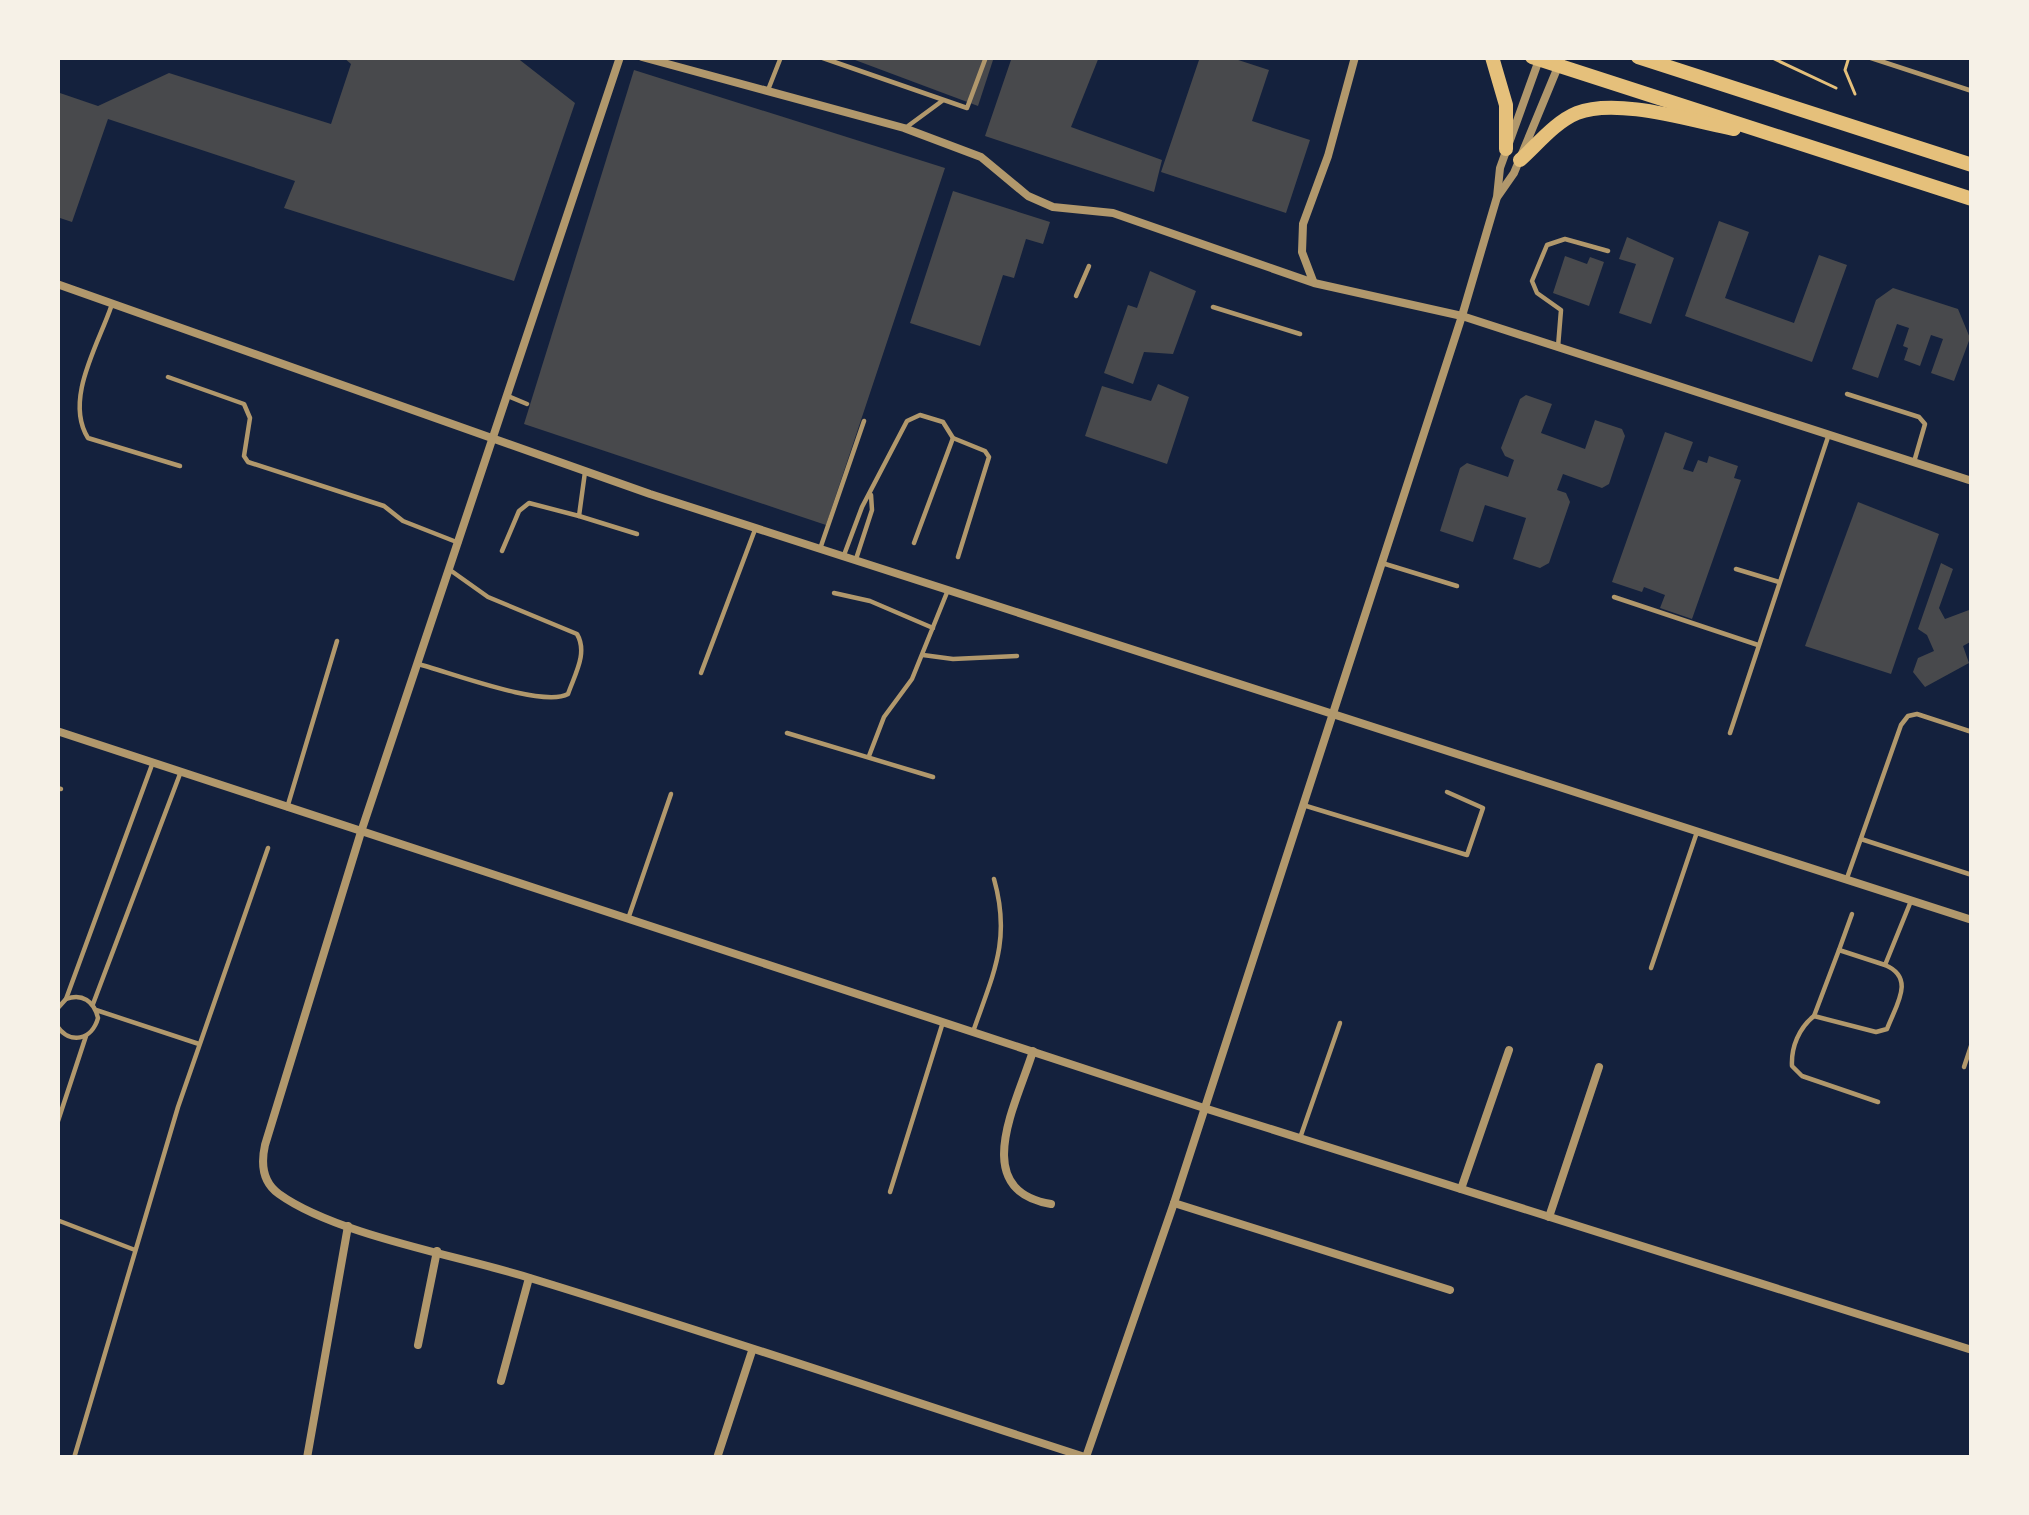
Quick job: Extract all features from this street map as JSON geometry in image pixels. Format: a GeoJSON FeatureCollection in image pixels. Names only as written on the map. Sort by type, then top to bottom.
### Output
{"type":"FeatureCollection","features":[{"type":"Feature","properties":{"kind":"main road"},"geometry":{"type":"LineString","coordinates":[[1492,57],[1506,105],[1506,149]]}},
{"type":"Feature","properties":{"kind":"main road"},"geometry":{"type":"LineString","coordinates":[[1638,57],[1972,165]]}},
{"type":"Feature","properties":{"kind":"main road"},"geometry":{"type":"LineString","coordinates":[[1537,58],[1561,61],[1972,199]]}},
{"type":"Feature","properties":{"kind":"main road"},"geometry":{"type":"LineString","coordinates":[[1520,160],[1563,121],[1598,108],[1792,140]]}},
{"type":"Feature","properties":{"kind":"street"},"geometry":{"type":"LineString","coordinates":[[620,57],[361,832],[262,1160],[266,1179],[277,1193],[348,1226],[530,1277],[1086,1458],[1174,1203],[1462,316],[1506,149],[1537,58]]}},
{"type":"Feature","properties":{"kind":"street"},"geometry":{"type":"LineString","coordinates":[[642,57],[904,128],[981,157],[1038,202],[1068,211],[1113,213],[1314,283],[1462,316],[1972,481]]}},
{"type":"Feature","properties":{"kind":"street"},"geometry":{"type":"LineString","coordinates":[[1314,283],[1303,252],[1303,224],[1328,156],[1355,57]]}},
{"type":"Feature","properties":{"kind":"street"},"geometry":{"type":"LineString","coordinates":[[1497,197],[1520,160],[1561,61]]}},
{"type":"Feature","properties":{"kind":"street"},"geometry":{"type":"LineString","coordinates":[[57,284],[585,472],[1972,920]]}},
{"type":"Feature","properties":{"kind":"street"},"geometry":{"type":"LineString","coordinates":[[57,731],[1204,1108],[1972,1350]]}},
{"type":"Feature","properties":{"kind":"street"},"geometry":{"type":"LineString","coordinates":[[1461,1189],[1509,1049]]}},
{"type":"Feature","properties":{"kind":"street"},"geometry":{"type":"LineString","coordinates":[[1033,1052],[1004,1144],[1004,1174],[1017,1190],[1051,1204]]}},
{"type":"Feature","properties":{"kind":"street"},"geometry":{"type":"LineString","coordinates":[[1549,1217],[1599,1067]]}},
{"type":"Feature","properties":{"kind":"street"},"geometry":{"type":"LineString","coordinates":[[1174,1203],[1450,1290]]}},
{"type":"Feature","properties":{"kind":"street"},"geometry":{"type":"LineString","coordinates":[[307,1458],[348,1226]]}},
{"type":"Feature","properties":{"kind":"street"},"geometry":{"type":"LineString","coordinates":[[418,1346],[437,1251]]}},
{"type":"Feature","properties":{"kind":"street"},"geometry":{"type":"LineString","coordinates":[[501,1381],[530,1277]]}},
{"type":"Feature","properties":{"kind":"street"},"geometry":{"type":"LineString","coordinates":[[717,1458],[752,1351]]}},
{"type":"Feature","properties":{"kind":"lane"},"geometry":{"type":"LineString","coordinates":[[768,90],[781,57]]}},
{"type":"Feature","properties":{"kind":"lane"},"geometry":{"type":"LineString","coordinates":[[820,57],[967,108],[986,57]]}},
{"type":"Feature","properties":{"kind":"lane"},"geometry":{"type":"LineString","coordinates":[[1868,57],[1972,92]]}},
{"type":"Feature","properties":{"kind":"lane"},"geometry":{"type":"LineString","coordinates":[[904,128],[942,101]]}},
{"type":"Feature","properties":{"kind":"lane"},"geometry":{"type":"LineString","coordinates":[[1558,346],[1561,310],[1537,292],[1532,281],[1547,245],[1565,238],[1608,251]]}},
{"type":"Feature","properties":{"kind":"lane"},"geometry":{"type":"LineString","coordinates":[[1076,296],[1089,266]]}},
{"type":"Feature","properties":{"kind":"lane"},"geometry":{"type":"LineString","coordinates":[[113,301],[80,399],[82,428],[88,438],[180,466]]}},
{"type":"Feature","properties":{"kind":"lane"},"geometry":{"type":"LineString","coordinates":[[1214,308],[1300,334]]}},
{"type":"Feature","properties":{"kind":"lane"},"geometry":{"type":"LineString","coordinates":[[168,377],[244,404],[250,418],[244,456],[248,462],[384,506],[403,520],[459,543]]}},
{"type":"Feature","properties":{"kind":"lane"},"geometry":{"type":"LineString","coordinates":[[1847,394],[1919,417],[1925,424],[1924,433],[1914,462]]}},
{"type":"Feature","properties":{"kind":"lane"},"geometry":{"type":"LineString","coordinates":[[508,396],[527,404]]}},
{"type":"Feature","properties":{"kind":"lane"},"geometry":{"type":"LineString","coordinates":[[844,556],[913,416],[943,422],[953,438],[989,457],[958,557]]}},
{"type":"Feature","properties":{"kind":"lane"},"geometry":{"type":"LineString","coordinates":[[821,548],[864,421]]}},
{"type":"Feature","properties":{"kind":"lane"},"geometry":{"type":"LineString","coordinates":[[1730,734],[1829,434]]}},
{"type":"Feature","properties":{"kind":"lane"},"geometry":{"type":"LineString","coordinates":[[914,543],[953,438]]}},
{"type":"Feature","properties":{"kind":"lane"},"geometry":{"type":"LineString","coordinates":[[579,516],[585,472]]}},
{"type":"Feature","properties":{"kind":"lane"},"geometry":{"type":"LineString","coordinates":[[856,560],[872,510],[871,496]]}},
{"type":"Feature","properties":{"kind":"lane"},"geometry":{"type":"LineString","coordinates":[[502,551],[519,512],[529,503],[638,535]]}},
{"type":"Feature","properties":{"kind":"lane"},"geometry":{"type":"LineString","coordinates":[[701,673],[756,527]]}},
{"type":"Feature","properties":{"kind":"lane"},"geometry":{"type":"LineString","coordinates":[[1382,563],[1457,586]]}},
{"type":"Feature","properties":{"kind":"lane"},"geometry":{"type":"LineString","coordinates":[[1736,569],[1779,582]]}},
{"type":"Feature","properties":{"kind":"lane"},"geometry":{"type":"LineString","coordinates":[[418,664],[558,699],[568,694],[582,655],[584,646],[577,634],[488,597],[450,570]]}},
{"type":"Feature","properties":{"kind":"lane"},"geometry":{"type":"LineString","coordinates":[[869,756],[884,717],[912,680],[947,590]]}},
{"type":"Feature","properties":{"kind":"lane"},"geometry":{"type":"LineString","coordinates":[[834,593],[870,601],[933,628]]}},
{"type":"Feature","properties":{"kind":"lane"},"geometry":{"type":"LineString","coordinates":[[1614,597],[1758,645]]}},
{"type":"Feature","properties":{"kind":"lane"},"geometry":{"type":"LineString","coordinates":[[287,808],[338,641]]}},
{"type":"Feature","properties":{"kind":"lane"},"geometry":{"type":"LineString","coordinates":[[923,655],[953,659],[1017,656]]}},
{"type":"Feature","properties":{"kind":"lane"},"geometry":{"type":"LineString","coordinates":[[1847,879],[1908,716],[1917,714],[1972,732]]}},
{"type":"Feature","properties":{"kind":"lane"},"geometry":{"type":"LineString","coordinates":[[787,733],[933,777]]}},
{"type":"Feature","properties":{"kind":"lane"},"geometry":{"type":"LineString","coordinates":[[57,1009],[66,999],[153,761]]}},
{"type":"Feature","properties":{"kind":"lane"},"geometry":{"type":"LineString","coordinates":[[57,1124],[86,1036],[96,1025],[94,1007],[181,771]]}},
{"type":"Feature","properties":{"kind":"lane"},"geometry":{"type":"LineString","coordinates":[[1303,806],[1467,855],[1484,808],[1447,792]]}},
{"type":"Feature","properties":{"kind":"lane"},"geometry":{"type":"LineString","coordinates":[[628,919],[671,794]]}},
{"type":"Feature","properties":{"kind":"lane"},"geometry":{"type":"LineString","coordinates":[[1651,968],[1697,832]]}},
{"type":"Feature","properties":{"kind":"lane"},"geometry":{"type":"LineString","coordinates":[[1861,839],[1972,875]]}},
{"type":"Feature","properties":{"kind":"lane"},"geometry":{"type":"LineString","coordinates":[[74,1458],[200,1045],[268,848]]}},
{"type":"Feature","properties":{"kind":"lane"},"geometry":{"type":"LineString","coordinates":[[973,1032],[1001,950],[1003,912],[994,879]]}},
{"type":"Feature","properties":{"kind":"lane"},"geometry":{"type":"LineString","coordinates":[[1886,965],[1911,901]]}},
{"type":"Feature","properties":{"kind":"lane"},"geometry":{"type":"LineString","coordinates":[[1852,914],[1814,1016],[1799,1034],[1792,1066],[1819,1083],[1878,1102]]}},
{"type":"Feature","properties":{"kind":"lane"},"geometry":{"type":"LineString","coordinates":[[1814,1016],[1876,1032],[1887,1028],[1903,989],[1898,971],[1839,950]]}},
{"type":"Feature","properties":{"kind":"lane"},"geometry":{"type":"LineString","coordinates":[[66,999],[80,997],[94,1007],[200,1045]]}},
{"type":"Feature","properties":{"kind":"lane"},"geometry":{"type":"LineString","coordinates":[[890,1192],[943,1022]]}},
{"type":"Feature","properties":{"kind":"lane"},"geometry":{"type":"LineString","coordinates":[[1300,1138],[1340,1023]]}},
{"type":"Feature","properties":{"kind":"lane"},"geometry":{"type":"LineString","coordinates":[[58,1028],[72,1038],[86,1036]]}},
{"type":"Feature","properties":{"kind":"lane"},"geometry":{"type":"LineString","coordinates":[[57,1039],[58,1028]]}},
{"type":"Feature","properties":{"kind":"lane"},"geometry":{"type":"LineString","coordinates":[[1964,1067],[1972,1043]]}},
{"type":"Feature","properties":{"kind":"lane"},"geometry":{"type":"LineString","coordinates":[[57,1220],[135,1250]]}},
{"type":"Feature","properties":{"kind":"path"},"geometry":{"type":"LineString","coordinates":[[1770,57],[1836,88]]}},
{"type":"Feature","properties":{"kind":"path"},"geometry":{"type":"LineString","coordinates":[[1850,57],[1845,70],[1855,94]]}},
{"type":"Feature","properties":{"kind":"building"},"geometry":{"type":"Polygon","coordinates":[[[343,57],[516,57],[575,103],[514,281],[284,208],[295,181],[108,119],[72,222],[57,217],[57,92],[98,106],[169,73],[331,124],[351,64],[343,57]]]}},
{"type":"Feature","properties":{"kind":"building"},"geometry":{"type":"Polygon","coordinates":[[[847,57],[994,57],[978,106],[847,57]]]}},
{"type":"Feature","properties":{"kind":"building"},"geometry":{"type":"Polygon","coordinates":[[[1012,57],[1099,57],[1071,127],[1162,160],[1154,192],[985,136],[1012,57]]]}},
{"type":"Feature","properties":{"kind":"building"},"geometry":{"type":"Polygon","coordinates":[[[1200,57],[1229,57],[1269,70],[1252,121],[1310,140],[1286,213],[1161,172],[1200,57]]]}},
{"type":"Feature","properties":{"kind":"building"},"geometry":{"type":"Polygon","coordinates":[[[634,70],[945,168],[826,525],[524,424],[634,70]]]}},
{"type":"Feature","properties":{"kind":"building"},"geometry":{"type":"Polygon","coordinates":[[[953,191],[1050,222],[1043,244],[1026,239],[1014,278],[1003,275],[980,346],[910,323],[953,191]]]}},
{"type":"Feature","properties":{"kind":"building"},"geometry":{"type":"Polygon","coordinates":[[[1719,221],[1749,232],[1725,298],[1794,323],[1819,255],[1847,265],[1812,362],[1685,316],[1719,221]]]}},
{"type":"Feature","properties":{"kind":"building"},"geometry":{"type":"Polygon","coordinates":[[[1627,237],[1674,258],[1651,324],[1619,313],[1636,264],[1619,259],[1627,237]]]}},
{"type":"Feature","properties":{"kind":"building"},"geometry":{"type":"Polygon","coordinates":[[[1565,256],[1587,264],[1590,257],[1604,262],[1589,306],[1553,293],[1565,256]]]}},
{"type":"Feature","properties":{"kind":"building"},"geometry":{"type":"Polygon","coordinates":[[[1150,271],[1196,291],[1173,354],[1144,352],[1133,384],[1104,373],[1128,305],[1137,308],[1150,271]]]}},
{"type":"Feature","properties":{"kind":"building"},"geometry":{"type":"Polygon","coordinates":[[[1893,288],[1958,309],[1970,338],[1954,381],[1931,373],[1943,339],[1931,335],[1920,366],[1904,360],[1909,328],[1897,324],[1878,378],[1852,369],[1876,300],[1893,288]]]}},
{"type":"Feature","properties":{"kind":"building"},"geometry":{"type":"Polygon","coordinates":[[[1158,384],[1189,397],[1167,464],[1085,436],[1102,386],[1151,401],[1158,384]]]}},
{"type":"Feature","properties":{"kind":"building"},"geometry":{"type":"Polygon","coordinates":[[[1526,395],[1552,404],[1541,433],[1585,449],[1595,420],[1622,429],[1625,436],[1609,484],[1602,488],[1563,474],[1557,490],[1566,493],[1570,502],[1549,563],[1540,568],[1513,559],[1526,518],[1485,505],[1473,542],[1440,531],[1460,468],[1467,463],[1508,477],[1514,460],[1501,448],[1520,399],[1526,395]]]}},
{"type":"Feature","properties":{"kind":"building"},"geometry":{"type":"Polygon","coordinates":[[[1665,432],[1693,442],[1683,469],[1693,472],[1698,460],[1707,463],[1709,456],[1738,466],[1734,478],[1741,480],[1692,619],[1660,608],[1665,595],[1612,582],[1665,432]]]}},
{"type":"Feature","properties":{"kind":"building"},"geometry":{"type":"Polygon","coordinates":[[[1858,502],[1939,534],[1891,674],[1805,646],[1858,502]]]}},
{"type":"Feature","properties":{"kind":"building"},"geometry":{"type":"Polygon","coordinates":[[[1941,563],[1953,569],[1939,608],[1945,619],[1969,610],[1972,641],[1963,646],[1969,663],[1925,687],[1913,672],[1918,658],[1934,651],[1927,635],[1918,629],[1941,563]]]}}]}
